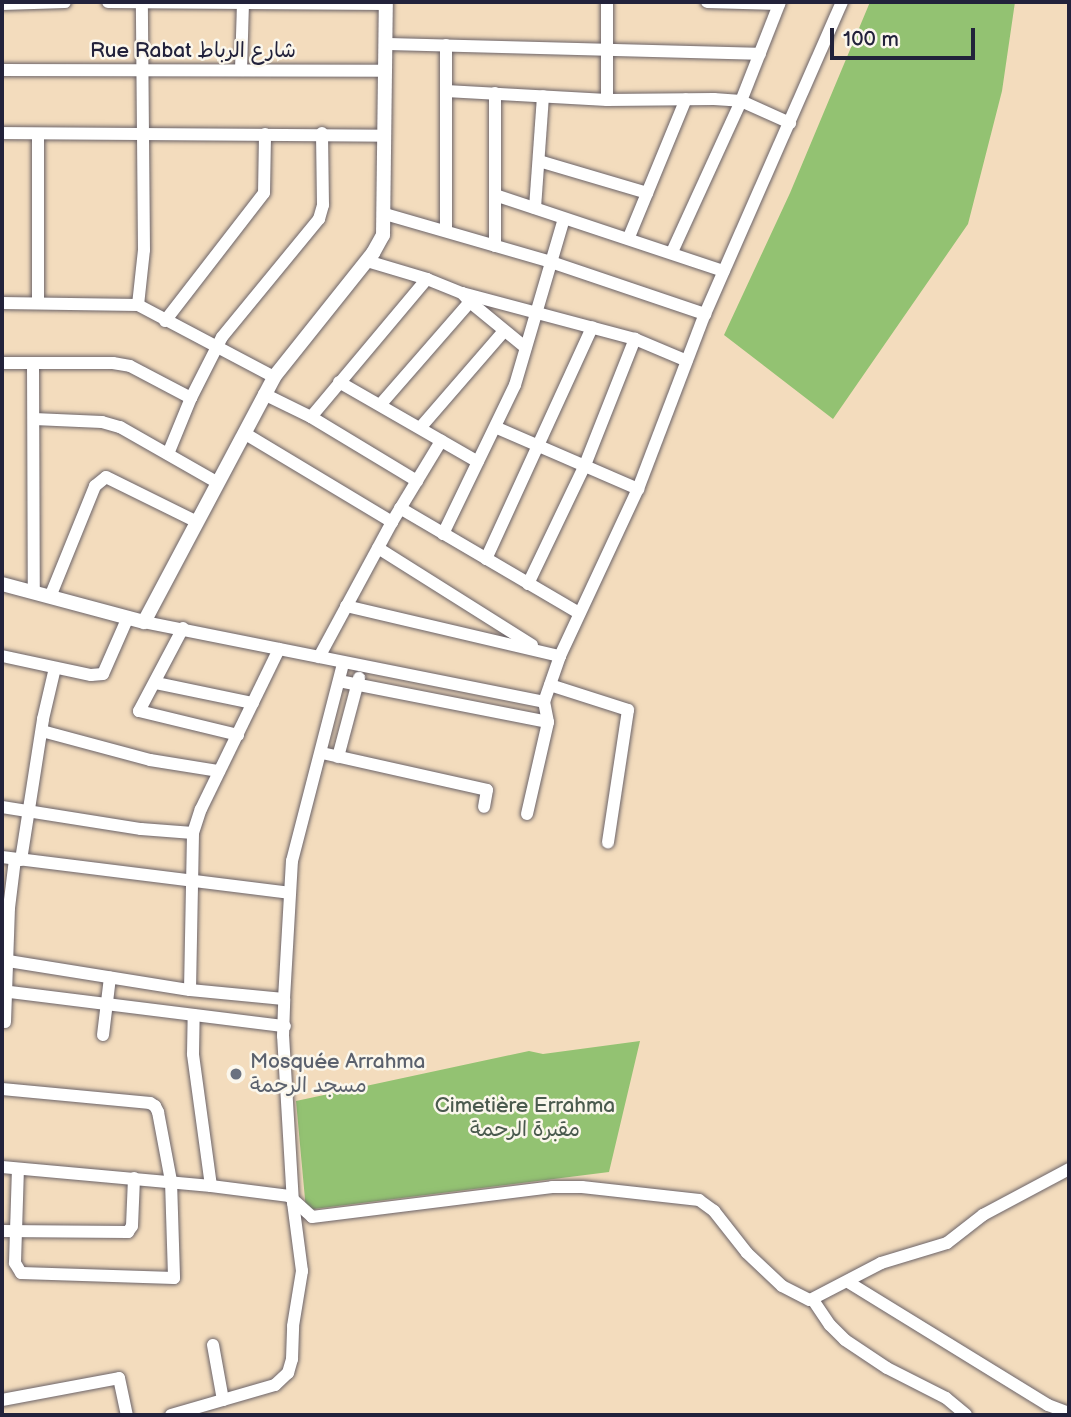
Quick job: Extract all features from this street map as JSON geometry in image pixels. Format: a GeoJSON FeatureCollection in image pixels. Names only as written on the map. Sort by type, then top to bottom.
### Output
{"type":"FeatureCollection","features":[{"type":"Feature","properties":{"kind":"street"},"geometry":{"type":"LineString","coordinates":[[2,4],[65,2]]}},
{"type":"Feature","properties":{"kind":"street"},"geometry":{"type":"LineString","coordinates":[[108,2],[386,3],[385,214],[379,245],[274,377],[144,622]]}},
{"type":"Feature","properties":{"kind":"street"},"geometry":{"type":"LineString","coordinates":[[138,305],[144,250],[142,2]]}},
{"type":"Feature","properties":{"kind":"street"},"geometry":{"type":"LineString","coordinates":[[241,70],[243,2]]}},
{"type":"Feature","properties":{"kind":"street"},"geometry":{"type":"LineString","coordinates":[[607,2],[607,100]]}},
{"type":"Feature","properties":{"kind":"street"},"geometry":{"type":"LineString","coordinates":[[672,252],[741,102],[780,3],[707,2]]}},
{"type":"Feature","properties":{"kind":"street"},"geometry":{"type":"LineString","coordinates":[[527,814],[548,722],[544,702],[560,656],[638,489],[705,314],[842,2]]}},
{"type":"Feature","properties":{"kind":"street"},"geometry":{"type":"LineString","coordinates":[[385,44],[760,54]]}},
{"type":"Feature","properties":{"kind":"street"},"geometry":{"type":"LineString","coordinates":[[446,45],[446,231]]}},
{"type":"Feature","properties":{"kind":"street","name":"Rue Rabat شارع الرباط"},"geometry":{"type":"LineString","coordinates":[[2,70],[385,71]]}},
{"type":"Feature","properties":{"kind":"street"},"geometry":{"type":"LineString","coordinates":[[446,91],[607,100],[686,99],[741,102],[790,124]]}},
{"type":"Feature","properties":{"kind":"street"},"geometry":{"type":"LineString","coordinates":[[495,93],[495,246]]}},
{"type":"Feature","properties":{"kind":"street"},"geometry":{"type":"LineString","coordinates":[[535,208],[542,96]]}},
{"type":"Feature","properties":{"kind":"street"},"geometry":{"type":"LineString","coordinates":[[629,237],[686,99]]}},
{"type":"Feature","properties":{"kind":"street"},"geometry":{"type":"LineString","coordinates":[[2,133],[322,133],[385,136]]}},
{"type":"Feature","properties":{"kind":"street"},"geometry":{"type":"LineString","coordinates":[[168,454],[216,346],[319,219],[323,205],[322,133]]}},
{"type":"Feature","properties":{"kind":"street"},"geometry":{"type":"LineString","coordinates":[[38,134],[38,303]]}},
{"type":"Feature","properties":{"kind":"street"},"geometry":{"type":"LineString","coordinates":[[166,321],[264,193],[265,134]]}},
{"type":"Feature","properties":{"kind":"street"},"geometry":{"type":"LineString","coordinates":[[540,161],[647,193]]}},
{"type":"Feature","properties":{"kind":"street"},"geometry":{"type":"LineString","coordinates":[[495,195],[564,219],[629,237],[724,271]]}},
{"type":"Feature","properties":{"kind":"street"},"geometry":{"type":"LineString","coordinates":[[385,214],[551,262],[705,314]]}},
{"type":"Feature","properties":{"kind":"street"},"geometry":{"type":"LineString","coordinates":[[443,534],[515,386],[564,219]]}},
{"type":"Feature","properties":{"kind":"street"},"geometry":{"type":"LineString","coordinates":[[367,261],[427,279],[466,298],[592,327],[635,340],[687,361]]}},
{"type":"Feature","properties":{"kind":"street"},"geometry":{"type":"LineString","coordinates":[[311,417],[427,279]]}},
{"type":"Feature","properties":{"kind":"street"},"geometry":{"type":"LineString","coordinates":[[466,298],[526,348]]}},
{"type":"Feature","properties":{"kind":"street"},"geometry":{"type":"LineString","coordinates":[[380,405],[466,298]]}},
{"type":"Feature","properties":{"kind":"street"},"geometry":{"type":"LineString","coordinates":[[2,303],[138,305],[274,377]]}},
{"type":"Feature","properties":{"kind":"street"},"geometry":{"type":"LineString","coordinates":[[486,559],[592,327]]}},
{"type":"Feature","properties":{"kind":"street"},"geometry":{"type":"LineString","coordinates":[[419,428],[504,331]]}},
{"type":"Feature","properties":{"kind":"street"},"geometry":{"type":"LineString","coordinates":[[528,584],[585,465],[635,340]]}},
{"type":"Feature","properties":{"kind":"street"},"geometry":{"type":"LineString","coordinates":[[2,363],[113,363],[130,366],[191,398]]}},
{"type":"Feature","properties":{"kind":"street"},"geometry":{"type":"LineString","coordinates":[[33,363],[34,593]]}},
{"type":"Feature","properties":{"kind":"street"},"geometry":{"type":"LineString","coordinates":[[339,382],[478,463]]}},
{"type":"Feature","properties":{"kind":"street"},"geometry":{"type":"LineString","coordinates":[[264,394],[311,417],[417,481]]}},
{"type":"Feature","properties":{"kind":"street"},"geometry":{"type":"LineString","coordinates":[[34,419],[111,424],[218,483]]}},
{"type":"Feature","properties":{"kind":"street"},"geometry":{"type":"LineString","coordinates":[[496,428],[638,489]]}},
{"type":"Feature","properties":{"kind":"street"},"geometry":{"type":"LineString","coordinates":[[244,433],[392,522]]}},
{"type":"Feature","properties":{"kind":"street"},"geometry":{"type":"LineString","coordinates":[[319,657],[392,522],[441,441]]}},
{"type":"Feature","properties":{"kind":"street"},"geometry":{"type":"LineString","coordinates":[[50,597],[95,486],[106,477],[197,522]]}},
{"type":"Feature","properties":{"kind":"street"},"geometry":{"type":"LineString","coordinates":[[400,509],[579,613]]}},
{"type":"Feature","properties":{"kind":"street"},"geometry":{"type":"LineString","coordinates":[[378,548],[539,649]]}},
{"type":"Feature","properties":{"kind":"street"},"geometry":{"type":"LineString","coordinates":[[2,584],[144,622],[183,628],[343,664],[544,702]]}},
{"type":"Feature","properties":{"kind":"street"},"geometry":{"type":"LineString","coordinates":[[346,606],[560,656]]}},
{"type":"Feature","properties":{"kind":"street"},"geometry":{"type":"LineString","coordinates":[[2,656],[91,675],[103,674],[128,617]]}},
{"type":"Feature","properties":{"kind":"street"},"geometry":{"type":"LineString","coordinates":[[183,628],[139,711],[238,735]]}},
{"type":"Feature","properties":{"kind":"street"},"geometry":{"type":"LineString","coordinates":[[190,990],[193,833],[219,771],[279,649]]}},
{"type":"Feature","properties":{"kind":"street"},"geometry":{"type":"LineString","coordinates":[[171,1415],[275,1385],[288,1373],[292,1359],[293,1326],[302,1271],[293,1203],[284,999],[289,893],[292,861],[343,664]]}},
{"type":"Feature","properties":{"kind":"street"},"geometry":{"type":"LineString","coordinates":[[338,757],[360,667]]}},
{"type":"Feature","properties":{"kind":"street"},"geometry":{"type":"LineString","coordinates":[[5,1022],[4,960],[13,858],[28,812],[55,668]]}},
{"type":"Feature","properties":{"kind":"street"},"geometry":{"type":"LineString","coordinates":[[339,681],[548,722]]}},
{"type":"Feature","properties":{"kind":"street"},"geometry":{"type":"LineString","coordinates":[[156,683],[253,704]]}},
{"type":"Feature","properties":{"kind":"street"},"geometry":{"type":"LineString","coordinates":[[550,685],[628,710],[608,842]]}},
{"type":"Feature","properties":{"kind":"street"},"geometry":{"type":"LineString","coordinates":[[42,731],[150,760],[219,771]]}},
{"type":"Feature","properties":{"kind":"street"},"geometry":{"type":"LineString","coordinates":[[322,753],[487,790],[484,807]]}},
{"type":"Feature","properties":{"kind":"street"},"geometry":{"type":"LineString","coordinates":[[2,807],[142,829],[193,833]]}},
{"type":"Feature","properties":{"kind":"street"},"geometry":{"type":"LineString","coordinates":[[13,858],[289,893]]}},
{"type":"Feature","properties":{"kind":"street"},"geometry":{"type":"LineString","coordinates":[[4,960],[190,990],[284,999]]}},
{"type":"Feature","properties":{"kind":"street"},"geometry":{"type":"LineString","coordinates":[[103,1035],[110,977]]}},
{"type":"Feature","properties":{"kind":"street"},"geometry":{"type":"LineString","coordinates":[[4,991],[285,1026]]}},
{"type":"Feature","properties":{"kind":"street"},"geometry":{"type":"LineString","coordinates":[[206,992],[193,1054],[211,1186]]}},
{"type":"Feature","properties":{"kind":"street"},"geometry":{"type":"LineString","coordinates":[[2,1088],[150,1103],[158,1112],[171,1181],[174,1278],[90,1274],[26,1276],[21,1273],[15,1263],[18,1169]]}},
{"type":"Feature","properties":{"kind":"street"},"geometry":{"type":"LineString","coordinates":[[2,1167],[276,1192],[289,1196],[293,1203],[312,1217],[552,1187],[582,1186],[699,1199],[714,1210],[747,1253],[782,1286],[806,1300],[813,1300],[887,1261],[947,1242],[983,1214],[1069,1169]]}},
{"type":"Feature","properties":{"kind":"street"},"geometry":{"type":"LineString","coordinates":[[2,1231],[128,1232],[132,1226],[134,1178]]}},
{"type":"Feature","properties":{"kind":"street"},"geometry":{"type":"LineString","coordinates":[[848,1282],[1048,1405],[1069,1413]]}},
{"type":"Feature","properties":{"kind":"street"},"geometry":{"type":"LineString","coordinates":[[813,1300],[830,1325],[845,1340],[887,1368],[946,1398],[966,1415]]}},
{"type":"Feature","properties":{"kind":"street"},"geometry":{"type":"LineString","coordinates":[[213,1345],[223,1400]]}},
{"type":"Feature","properties":{"kind":"street"},"geometry":{"type":"LineString","coordinates":[[2,1400],[119,1378],[127,1415]]}},
{"type":"Feature","properties":{"kind":"green space"},"geometry":{"type":"Polygon","coordinates":[[[870,2],[1015,2],[1002,91],[968,224],[833,419],[724,335],[790,193],[870,2]]]}},
{"type":"Feature","properties":{"kind":"green space","name":"Cimetière Errahma مقبرة الرحمة"},"geometry":{"type":"Polygon","coordinates":[[[640,1041],[609,1172],[306,1210],[296,1101],[529,1051],[543,1054],[640,1041]]]}},
{"type":"Feature","properties":{"kind":"place","name":"Mosquée Arrahma مسجد الرحمة"},"geometry":{"type":"Point","coordinates":[236,1074]}}]}
